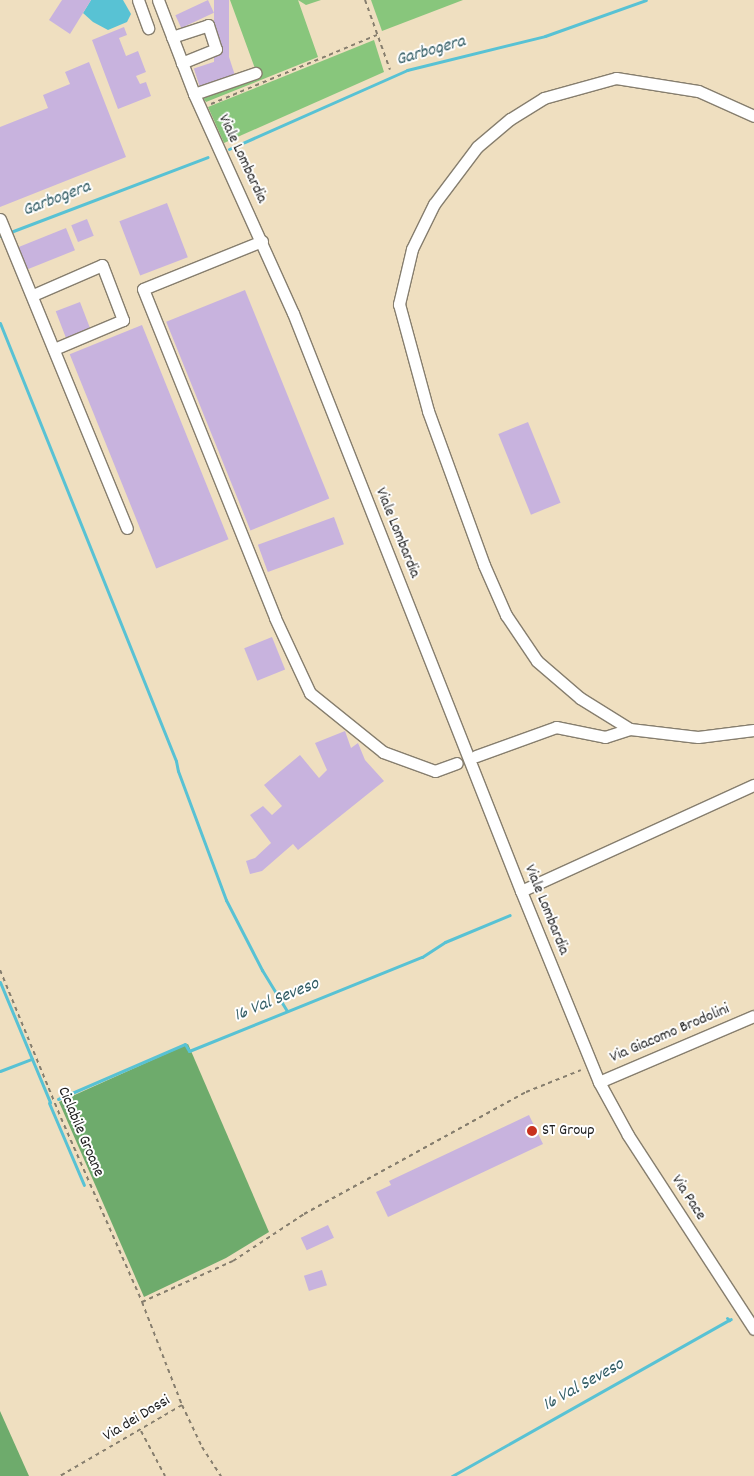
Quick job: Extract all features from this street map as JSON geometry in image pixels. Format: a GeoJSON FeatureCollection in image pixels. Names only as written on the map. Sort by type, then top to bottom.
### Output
{"type":"FeatureCollection","features":[{"type":"Feature","properties":{"kind":"street"},"geometry":{"type":"LineString","coordinates":[[138,0],[148,28]]}},
{"type":"Feature","properties":{"kind":"street","name":"Viale Lombardia"},"geometry":{"type":"LineString","coordinates":[[158,0],[194,94],[262,241],[320,381],[521,892],[599,1082]]}},
{"type":"Feature","properties":{"kind":"street"},"geometry":{"type":"LineString","coordinates":[[172,37],[208,25],[216,49],[182,63]]}},
{"type":"Feature","properties":{"kind":"street"},"geometry":{"type":"LineString","coordinates":[[194,94],[255,73]]}},
{"type":"Feature","properties":{"kind":"street"},"geometry":{"type":"LineString","coordinates":[[630,729],[580,698],[537,661],[506,615],[484,565],[428,411],[398,304],[412,249],[434,204],[477,147],[510,119],[544,98],[616,78],[698,91],[754,116]]}},
{"type":"Feature","properties":{"kind":"street"},"geometry":{"type":"LineString","coordinates":[[0,219],[16,253],[127,528]]}},
{"type":"Feature","properties":{"kind":"street"},"geometry":{"type":"LineString","coordinates":[[262,241],[143,289],[275,618],[310,693],[383,752],[435,771],[457,763]]}},
{"type":"Feature","properties":{"kind":"street"},"geometry":{"type":"LineString","coordinates":[[33,296],[102,265],[123,320],[54,349]]}},
{"type":"Feature","properties":{"kind":"street"},"geometry":{"type":"LineString","coordinates":[[476,756],[556,727],[605,736],[630,729],[698,737],[754,730]]}},
{"type":"Feature","properties":{"kind":"street"},"geometry":{"type":"LineString","coordinates":[[521,892],[754,785]]}},
{"type":"Feature","properties":{"kind":"street","name":"Via Giacomo Brodolini"},"geometry":{"type":"LineString","coordinates":[[599,1082],[754,1016]]}},
{"type":"Feature","properties":{"kind":"street","name":"Via Pace"},"geometry":{"type":"LineString","coordinates":[[599,1082],[628,1135],[754,1329]]}},
{"type":"Feature","properties":{"kind":"path"},"geometry":{"type":"LineString","coordinates":[[365,0],[390,70]]}},
{"type":"Feature","properties":{"kind":"path"},"geometry":{"type":"LineString","coordinates":[[200,107],[240,93],[377,35]]}},
{"type":"Feature","properties":{"kind":"path","name":"Ciclabile Groane"},"geometry":{"type":"LineString","coordinates":[[0,970],[61,1118],[142,1302]]}},
{"type":"Feature","properties":{"kind":"path"},"geometry":{"type":"LineString","coordinates":[[142,1302],[233,1261],[304,1214],[526,1092],[592,1066]]}},
{"type":"Feature","properties":{"kind":"path","name":"Via dei Dossi"},"geometry":{"type":"LineString","coordinates":[[60,1476],[182,1406],[142,1302]]}},
{"type":"Feature","properties":{"kind":"path"},"geometry":{"type":"LineString","coordinates":[[182,1406],[202,1447],[221,1476]]}},
{"type":"Feature","properties":{"kind":"path"},"geometry":{"type":"LineString","coordinates":[[141,1430],[165,1476]]}},
{"type":"Feature","properties":{"kind":"green space"},"geometry":{"type":"Polygon","coordinates":[[[230,0],[298,0],[318,57],[206,102],[201,95],[257,74],[230,0]]]}},
{"type":"Feature","properties":{"kind":"green space"},"geometry":{"type":"Polygon","coordinates":[[[298,0],[321,0],[306,5],[298,0]]]}},
{"type":"Feature","properties":{"kind":"green space"},"geometry":{"type":"Polygon","coordinates":[[[371,0],[463,0],[382,31],[371,0]]]}},
{"type":"Feature","properties":{"kind":"green space"},"geometry":{"type":"Polygon","coordinates":[[[374,40],[384,72],[224,143],[208,107],[374,40]]]}},
{"type":"Feature","properties":{"kind":"green space"},"geometry":{"type":"Polygon","coordinates":[[[188,1044],[269,1232],[226,1258],[144,1297],[59,1102],[188,1044]]]}},
{"type":"Feature","properties":{"kind":"green space"},"geometry":{"type":"Polygon","coordinates":[[[0,1411],[29,1476],[0,1476],[0,1411]]]}},
{"type":"Feature","properties":{"kind":"water"},"geometry":{"type":"Polygon","coordinates":[[[91,0],[123,0],[131,14],[127,22],[108,30],[93,22],[83,13],[91,0]]]}},
{"type":"Feature","properties":{"kind":"building"},"geometry":{"type":"Polygon","coordinates":[[[62,0],[91,0],[70,34],[49,20],[62,0]]]}},
{"type":"Feature","properties":{"kind":"building"},"geometry":{"type":"Polygon","coordinates":[[[208,0],[214,13],[181,28],[175,15],[208,0]]]}},
{"type":"Feature","properties":{"kind":"building"},"geometry":{"type":"Polygon","coordinates":[[[214,0],[229,0],[229,75],[214,75],[214,0]]]}},
{"type":"Feature","properties":{"kind":"building"},"geometry":{"type":"Polygon","coordinates":[[[124,27],[127,35],[119,38],[126,56],[138,51],[146,72],[136,76],[140,84],[146,82],[151,96],[118,109],[92,40],[124,27]]]}},
{"type":"Feature","properties":{"kind":"building"},"geometry":{"type":"Polygon","coordinates":[[[229,57],[235,76],[200,87],[194,68],[229,57]]]}},
{"type":"Feature","properties":{"kind":"building"},"geometry":{"type":"Polygon","coordinates":[[[89,62],[126,157],[0,207],[0,127],[48,108],[43,95],[70,84],[65,72],[89,62]]]}},
{"type":"Feature","properties":{"kind":"building"},"geometry":{"type":"Polygon","coordinates":[[[167,203],[188,257],[140,275],[119,221],[167,203]]]}},
{"type":"Feature","properties":{"kind":"building"},"geometry":{"type":"Polygon","coordinates":[[[87,219],[94,236],[78,242],[71,225],[87,219]]]}},
{"type":"Feature","properties":{"kind":"building"},"geometry":{"type":"Polygon","coordinates":[[[66,228],[75,250],[26,270],[17,248],[66,228]]]}},
{"type":"Feature","properties":{"kind":"building"},"geometry":{"type":"Polygon","coordinates":[[[245,290],[329,499],[250,530],[166,322],[245,290]]]}},
{"type":"Feature","properties":{"kind":"building"},"geometry":{"type":"Polygon","coordinates":[[[80,302],[91,330],[66,339],[56,311],[80,302]]]}},
{"type":"Feature","properties":{"kind":"building"},"geometry":{"type":"Polygon","coordinates":[[[142,325],[229,539],[156,568],[70,354],[142,325]]]}},
{"type":"Feature","properties":{"kind":"building"},"geometry":{"type":"Polygon","coordinates":[[[528,422],[561,503],[531,515],[498,434],[528,422]]]}},
{"type":"Feature","properties":{"kind":"building"},"geometry":{"type":"Polygon","coordinates":[[[334,517],[344,544],[268,572],[258,545],[334,517]]]}},
{"type":"Feature","properties":{"kind":"building"},"geometry":{"type":"Polygon","coordinates":[[[272,637],[285,669],[257,681],[244,648],[272,637]]]}},
{"type":"Feature","properties":{"kind":"building"},"geometry":{"type":"Polygon","coordinates":[[[345,731],[351,748],[358,743],[365,760],[384,781],[298,850],[293,844],[262,871],[250,874],[246,861],[255,858],[271,843],[250,815],[263,806],[272,815],[282,806],[264,785],[300,755],[319,778],[327,770],[315,743],[345,731]]]}},
{"type":"Feature","properties":{"kind":"building"},"geometry":{"type":"Polygon","coordinates":[[[529,1115],[543,1144],[388,1217],[376,1192],[391,1185],[389,1181],[529,1115]]]}},
{"type":"Feature","properties":{"kind":"building"},"geometry":{"type":"Polygon","coordinates":[[[328,1225],[334,1238],[307,1250],[301,1238],[328,1225]]]}},
{"type":"Feature","properties":{"kind":"building"},"geometry":{"type":"Polygon","coordinates":[[[322,1270],[327,1285],[309,1291],[304,1276],[322,1270]]]}},
{"type":"Feature","properties":{"kind":"waterway","name":"Garbogera"},"geometry":{"type":"LineString","coordinates":[[229,149],[407,70],[545,36],[646,0]]}},
{"type":"Feature","properties":{"kind":"waterway","name":"Garbogera"},"geometry":{"type":"LineString","coordinates":[[0,236],[208,157]]}},
{"type":"Feature","properties":{"kind":"waterway"},"geometry":{"type":"LineString","coordinates":[[0,323],[176,761],[178,771],[226,900],[262,970],[287,1011]]}},
{"type":"Feature","properties":{"kind":"waterway","name":"16 Val Seveso"},"geometry":{"type":"LineString","coordinates":[[58,1099],[185,1044],[189,1051],[422,957],[445,942],[510,915]]}},
{"type":"Feature","properties":{"kind":"waterway"},"geometry":{"type":"LineString","coordinates":[[0,982],[32,1059]]}},
{"type":"Feature","properties":{"kind":"waterway","name":"16 Val Seveso"},"geometry":{"type":"LineString","coordinates":[[0,1071],[32,1059],[50,1102]]}},
{"type":"Feature","properties":{"kind":"waterway"},"geometry":{"type":"LineString","coordinates":[[49,1103],[84,1185]]}},
{"type":"Feature","properties":{"kind":"waterway","name":"16 Val Seveso"},"geometry":{"type":"LineString","coordinates":[[727,1318],[731,1319]]}},
{"type":"Feature","properties":{"kind":"waterway","name":"16 Val Seveso"},"geometry":{"type":"LineString","coordinates":[[452,1476],[729,1320]]}},
{"type":"Feature","properties":{"kind":"place","name":"ST Group"},"geometry":{"type":"Point","coordinates":[532,1131]}}]}
